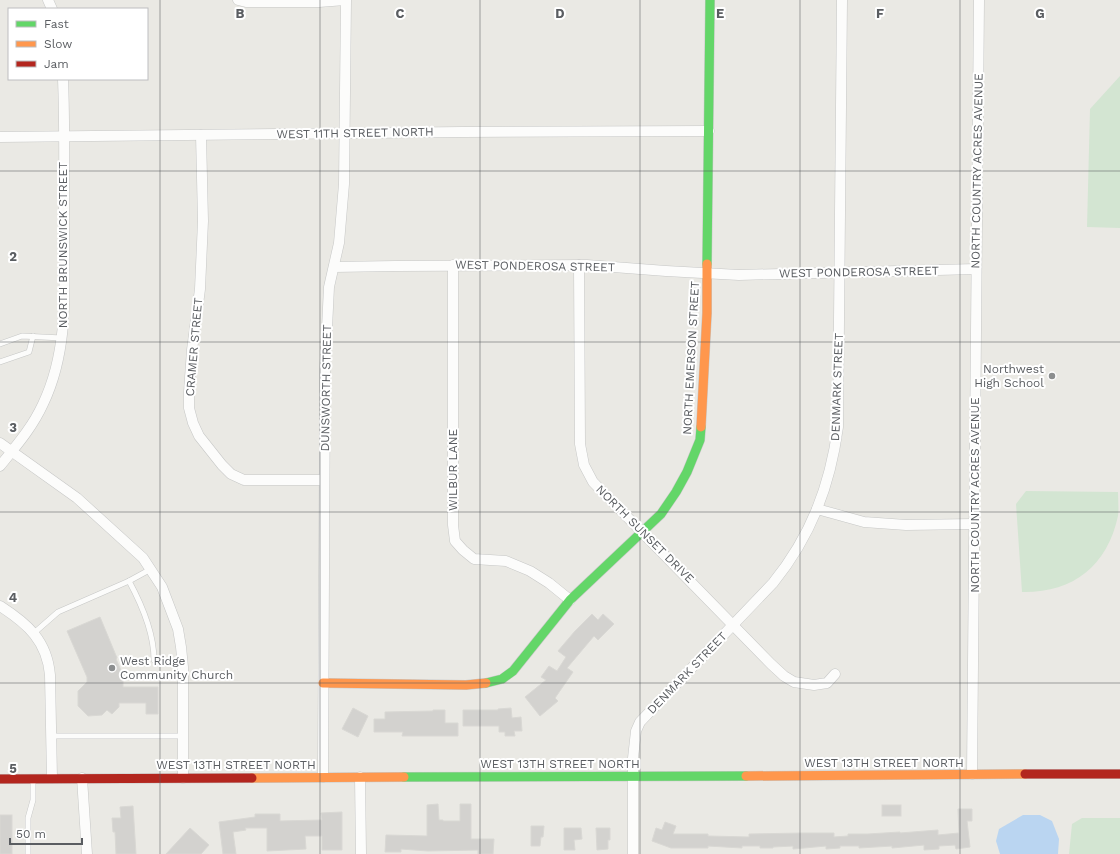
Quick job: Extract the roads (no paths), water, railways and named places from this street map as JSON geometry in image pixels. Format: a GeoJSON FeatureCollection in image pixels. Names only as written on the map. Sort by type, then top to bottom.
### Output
{"type":"FeatureCollection","features":[{"type":"Feature","properties":{"kind":"street"},"geometry":{"type":"LineString","coordinates":[[238,0],[246,2],[312,2],[346,0]]}},
{"type":"Feature","properties":{"kind":"street","name":"DUNSWORTH STREET"},"geometry":{"type":"LineString","coordinates":[[323,777],[325,369],[330,288],[339,243],[344,184],[346,0]]}},
{"type":"Feature","properties":{"kind":"street","name":"NORTH EMERSON STREET"},"geometry":{"type":"LineString","coordinates":[[323,683],[466,685],[487,683],[502,679],[512,671],[570,600],[661,514],[676,492],[687,472],[700,440],[708,273],[710,0]]}},
{"type":"Feature","properties":{"kind":"street","name":"DENMARK STREET"},"geometry":{"type":"LineString","coordinates":[[633,854],[634,743],[636,731],[640,722],[773,583],[789,563],[817,509],[830,470],[838,427],[842,0]]}},
{"type":"Feature","properties":{"kind":"street","name":"NORTH COUNTRY ACRES AVENUE"},"geometry":{"type":"LineString","coordinates":[[972,774],[979,0]]}},
{"type":"Feature","properties":{"kind":"street","name":"NORTH BRUNSWICK STREET"},"geometry":{"type":"LineString","coordinates":[[0,466],[32,427],[44,404],[53,378],[63,339],[64,136],[62,80]]}},
{"type":"Feature","properties":{"kind":"street","name":"WEST 11TH STREET NORTH"},"geometry":{"type":"LineString","coordinates":[[0,137],[709,131]]}},
{"type":"Feature","properties":{"kind":"street","name":"CRAMER STREET"},"geometry":{"type":"LineString","coordinates":[[201,135],[203,221],[200,289],[192,350],[189,392],[189,408],[193,423],[199,436],[222,465],[231,474],[244,480],[324,480]]}},
{"type":"Feature","properties":{"kind":"street","name":"WILBUR LANE"},"geometry":{"type":"LineString","coordinates":[[453,265],[453,525],[455,541],[474,559],[506,561],[530,571],[549,583],[570,600]]}},
{"type":"Feature","properties":{"kind":"street","name":"WEST PONDEROSA STREET"},"geometry":{"type":"LineString","coordinates":[[334,267],[579,265],[739,275],[976,269]]}},
{"type":"Feature","properties":{"kind":"street","name":"NORTH SUNSET DRIVE"},"geometry":{"type":"LineString","coordinates":[[579,265],[580,444],[584,465],[593,482],[784,676],[794,682],[814,685],[827,683],[835,674]]}},
{"type":"Feature","properties":{"kind":"street"},"geometry":{"type":"LineString","coordinates":[[0,443],[77,498],[144,558],[162,587],[178,629],[182,660],[183,778]]}},
{"type":"Feature","properties":{"kind":"street"},"geometry":{"type":"LineString","coordinates":[[817,509],[864,522],[906,525],[974,524]]}},
{"type":"Feature","properties":{"kind":"street"},"geometry":{"type":"LineString","coordinates":[[0,606],[34,633],[44,648],[49,661],[52,778]]}},
{"type":"Feature","properties":{"kind":"street","name":"WEST 13TH STREET NORTH"},"geometry":{"type":"LineString","coordinates":[[0,779],[1120,774]]}},
{"type":"Feature","properties":{"kind":"street"},"geometry":{"type":"LineString","coordinates":[[360,777],[361,854]]}},
{"type":"Feature","properties":{"kind":"street"},"geometry":{"type":"LineString","coordinates":[[82,778],[87,854]]}},
{"type":"Feature","properties":{"kind":"lane"},"geometry":{"type":"LineString","coordinates":[[0,344],[22,336],[63,339]]}},
{"type":"Feature","properties":{"kind":"lane"},"geometry":{"type":"LineString","coordinates":[[0,362],[28,353],[33,336]]}},
{"type":"Feature","properties":{"kind":"lane"},"geometry":{"type":"LineString","coordinates":[[34,633],[58,612],[129,582],[151,569]]}},
{"type":"Feature","properties":{"kind":"lane"},"geometry":{"type":"LineString","coordinates":[[129,582],[143,611],[154,646],[154,660],[182,660]]}},
{"type":"Feature","properties":{"kind":"lane"},"geometry":{"type":"LineString","coordinates":[[51,736],[183,736]]}},
{"type":"Feature","properties":{"kind":"lane"},"geometry":{"type":"LineString","coordinates":[[28,854],[28,818],[32,800],[33,778]]}},
{"type":"Feature","properties":{"kind":"water"},"geometry":{"type":"Polygon","coordinates":[[[1023,815],[1040,815],[1052,821],[1059,839],[1058,854],[1000,854],[996,841],[999,829],[1023,815]]]}},
{"type":"Feature","properties":{"kind":"place","name":"Northwest High School"},"geometry":{"type":"Point","coordinates":[1052,376]}},
{"type":"Feature","properties":{"kind":"place","name":"West Ridge Community Church"},"geometry":{"type":"Point","coordinates":[112,668]}}]}
